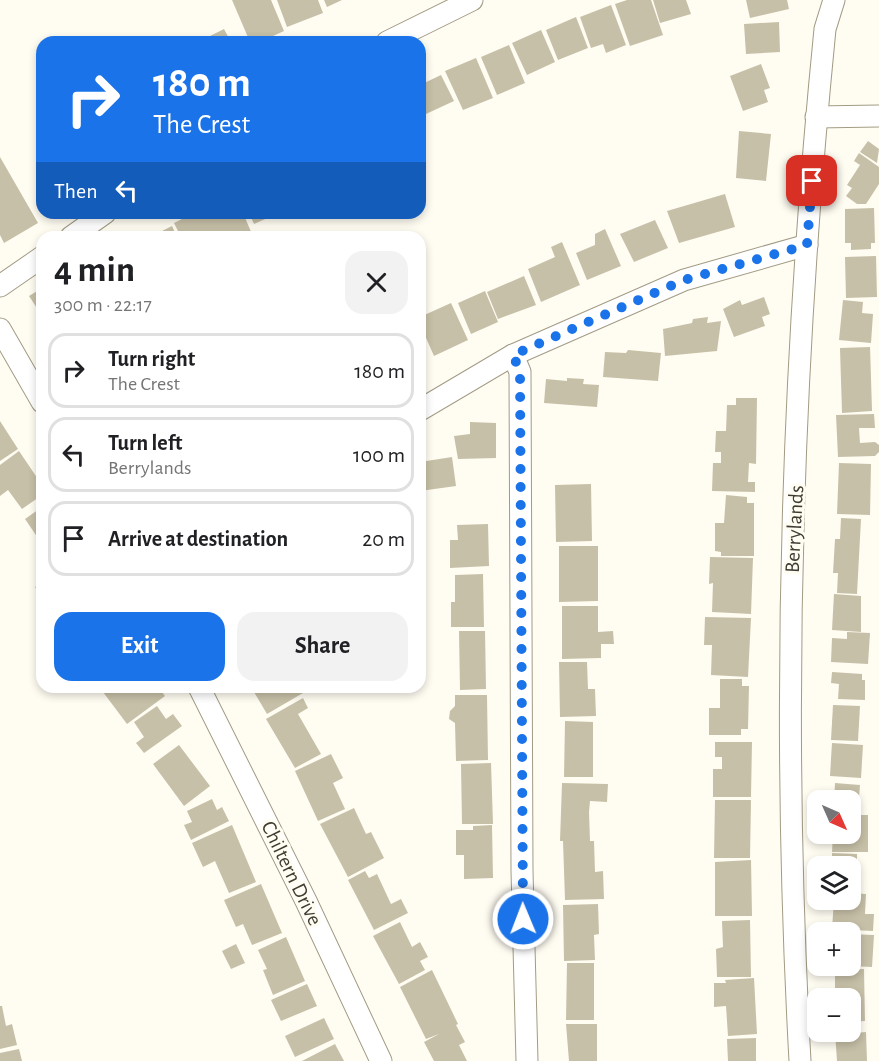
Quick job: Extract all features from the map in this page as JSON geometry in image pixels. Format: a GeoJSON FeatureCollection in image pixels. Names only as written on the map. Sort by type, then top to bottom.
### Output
{"type":"FeatureCollection","features":[{"type":"Feature","properties":{"kind":"street"},"geometry":{"type":"LineString","coordinates":[[399,36],[472,0]]}},
{"type":"Feature","properties":{"kind":"street","name":"Berrylands"},"geometry":{"type":"LineString","coordinates":[[800,1061],[795,969],[789,638],[807,245],[816,117],[825,29],[834,0]]}},
{"type":"Feature","properties":{"kind":"street"},"geometry":{"type":"LineString","coordinates":[[816,117],[879,116]]}},
{"type":"Feature","properties":{"kind":"street"},"geometry":{"type":"LineString","coordinates":[[79,231],[96,219]]}},
{"type":"Feature","properties":{"kind":"street"},"geometry":{"type":"LineString","coordinates":[[426,406],[513,355],[684,280],[807,245]]}},
{"type":"Feature","properties":{"kind":"street"},"geometry":{"type":"LineString","coordinates":[[0,285],[36,261]]}},
{"type":"Feature","properties":{"kind":"street"},"geometry":{"type":"LineString","coordinates":[[0,328],[36,391]]}},
{"type":"Feature","properties":{"kind":"street"},"geometry":{"type":"LineString","coordinates":[[513,355],[520,372],[522,860],[527,1061]]}},
{"type":"Feature","properties":{"kind":"street","name":"Chiltern Drive"},"geometry":{"type":"LineString","coordinates":[[202,693],[306,901],[381,1061]]}},
{"type":"Feature","properties":{"kind":"building"},"geometry":{"type":"Polygon","coordinates":[[[232,0],[271,0],[284,31],[273,36],[247,36],[232,0]]]}},
{"type":"Feature","properties":{"kind":"building"},"geometry":{"type":"Polygon","coordinates":[[[277,0],[318,0],[323,13],[287,27],[277,0]]]}},
{"type":"Feature","properties":{"kind":"building"},"geometry":{"type":"Polygon","coordinates":[[[324,0],[342,0],[327,7],[324,0]]]}},
{"type":"Feature","properties":{"kind":"building"},"geometry":{"type":"Polygon","coordinates":[[[627,0],[651,0],[663,35],[630,46],[615,4],[627,0]]]}},
{"type":"Feature","properties":{"kind":"building"},"geometry":{"type":"Polygon","coordinates":[[[653,0],[686,0],[691,14],[660,23],[653,0]]]}},
{"type":"Feature","properties":{"kind":"building"},"geometry":{"type":"Polygon","coordinates":[[[746,0],[787,0],[789,9],[750,18],[746,0]]]}},
{"type":"Feature","properties":{"kind":"building"},"geometry":{"type":"Polygon","coordinates":[[[611,5],[626,45],[606,53],[603,44],[591,48],[580,17],[611,5]]]}},
{"type":"Feature","properties":{"kind":"building"},"geometry":{"type":"Polygon","coordinates":[[[576,17],[588,48],[558,60],[546,30],[576,17]]]}},
{"type":"Feature","properties":{"kind":"building"},"geometry":{"type":"Polygon","coordinates":[[[779,22],[780,52],[746,54],[744,24],[779,22]]]}},
{"type":"Feature","properties":{"kind":"building"},"geometry":{"type":"Polygon","coordinates":[[[224,29],[228,36],[210,36],[224,29]]]}},
{"type":"Feature","properties":{"kind":"building"},"geometry":{"type":"Polygon","coordinates":[[[541,30],[555,62],[527,75],[512,43],[541,30]]]}},
{"type":"Feature","properties":{"kind":"building"},"geometry":{"type":"Polygon","coordinates":[[[509,45],[525,83],[497,95],[481,57],[509,45]]]}},
{"type":"Feature","properties":{"kind":"building"},"geometry":{"type":"Polygon","coordinates":[[[476,58],[493,98],[463,110],[445,71],[476,58]]]}},
{"type":"Feature","properties":{"kind":"building"},"geometry":{"type":"Polygon","coordinates":[[[761,64],[770,88],[764,90],[768,102],[743,111],[730,76],[761,64]]]}},
{"type":"Feature","properties":{"kind":"building"},"geometry":{"type":"Polygon","coordinates":[[[441,75],[454,101],[426,114],[426,82],[441,75]]]}},
{"type":"Feature","properties":{"kind":"building"},"geometry":{"type":"Polygon","coordinates":[[[739,131],[771,134],[766,181],[736,178],[739,131]]]}},
{"type":"Feature","properties":{"kind":"building"},"geometry":{"type":"Polygon","coordinates":[[[868,141],[879,149],[877,163],[860,152],[868,141]]]}},
{"type":"Feature","properties":{"kind":"building"},"geometry":{"type":"Polygon","coordinates":[[[859,153],[879,167],[879,184],[866,204],[857,204],[846,196],[852,188],[847,185],[860,165],[854,161],[859,153]]]}},
{"type":"Feature","properties":{"kind":"building"},"geometry":{"type":"Polygon","coordinates":[[[0,157],[38,223],[4,243],[0,235],[0,157]]]}},
{"type":"Feature","properties":{"kind":"building"},"geometry":{"type":"Polygon","coordinates":[[[725,194],[735,227],[679,243],[667,211],[725,194]]]}},
{"type":"Feature","properties":{"kind":"building"},"geometry":{"type":"Polygon","coordinates":[[[874,208],[875,243],[871,243],[871,249],[851,250],[851,243],[845,243],[845,209],[874,208]]]}},
{"type":"Feature","properties":{"kind":"building"},"geometry":{"type":"Polygon","coordinates":[[[182,219],[246,219],[251,231],[178,231],[174,223],[182,219]]]}},
{"type":"Feature","properties":{"kind":"building"},"geometry":{"type":"Polygon","coordinates":[[[252,219],[265,219],[254,224],[252,219]]]}},
{"type":"Feature","properties":{"kind":"building"},"geometry":{"type":"Polygon","coordinates":[[[655,220],[668,248],[634,262],[620,234],[655,220]]]}},
{"type":"Feature","properties":{"kind":"building"},"geometry":{"type":"Polygon","coordinates":[[[172,226],[174,231],[162,231],[172,226]]]}},
{"type":"Feature","properties":{"kind":"building"},"geometry":{"type":"Polygon","coordinates":[[[605,229],[621,266],[587,280],[576,253],[595,245],[595,234],[605,229]]]}},
{"type":"Feature","properties":{"kind":"building"},"geometry":{"type":"Polygon","coordinates":[[[562,242],[580,285],[541,302],[528,269],[555,257],[551,247],[562,242]]]}},
{"type":"Feature","properties":{"kind":"building"},"geometry":{"type":"Polygon","coordinates":[[[876,256],[877,297],[846,298],[845,257],[876,256]]]}},
{"type":"Feature","properties":{"kind":"building"},"geometry":{"type":"Polygon","coordinates":[[[524,276],[536,305],[498,319],[487,292],[524,276]]]}},
{"type":"Feature","properties":{"kind":"building"},"geometry":{"type":"Polygon","coordinates":[[[485,291],[498,322],[471,334],[458,303],[485,291]]]}},
{"type":"Feature","properties":{"kind":"building"},"geometry":{"type":"Polygon","coordinates":[[[36,292],[36,307],[29,296],[36,292]]]}},
{"type":"Feature","properties":{"kind":"building"},"geometry":{"type":"Polygon","coordinates":[[[764,297],[770,314],[762,317],[765,326],[734,337],[723,309],[740,300],[742,305],[764,297]]]}},
{"type":"Feature","properties":{"kind":"building"},"geometry":{"type":"Polygon","coordinates":[[[843,300],[863,302],[862,313],[873,314],[871,343],[839,340],[843,300]]]}},
{"type":"Feature","properties":{"kind":"building"},"geometry":{"type":"Polygon","coordinates":[[[451,303],[468,340],[434,356],[426,338],[426,314],[451,303]]]}},
{"type":"Feature","properties":{"kind":"building"},"geometry":{"type":"Polygon","coordinates":[[[708,317],[707,323],[721,321],[717,351],[665,356],[663,329],[692,323],[693,319],[708,317]]]}},
{"type":"Feature","properties":{"kind":"building"},"geometry":{"type":"Polygon","coordinates":[[[870,347],[872,411],[842,413],[840,348],[870,347]]]}},
{"type":"Feature","properties":{"kind":"building"},"geometry":{"type":"Polygon","coordinates":[[[628,350],[661,353],[658,381],[603,377],[605,352],[626,353],[628,350]]]}},
{"type":"Feature","properties":{"kind":"building"},"geometry":{"type":"Polygon","coordinates":[[[567,378],[584,379],[583,384],[599,385],[597,407],[544,403],[546,379],[567,381],[567,378]]]}},
{"type":"Feature","properties":{"kind":"building"},"geometry":{"type":"Polygon","coordinates":[[[736,398],[757,398],[756,464],[749,463],[748,482],[755,482],[755,492],[712,491],[713,463],[721,463],[721,452],[715,452],[716,431],[726,431],[727,405],[736,405],[736,398]]]}},
{"type":"Feature","properties":{"kind":"building"},"geometry":{"type":"Polygon","coordinates":[[[874,414],[875,428],[859,428],[860,443],[875,442],[879,445],[879,452],[875,456],[838,457],[836,415],[874,414]]]}},
{"type":"Feature","properties":{"kind":"building"},"geometry":{"type":"Polygon","coordinates":[[[0,421],[18,449],[0,461],[0,421]]]}},
{"type":"Feature","properties":{"kind":"building"},"geometry":{"type":"Polygon","coordinates":[[[470,422],[496,423],[496,458],[458,459],[454,436],[470,434],[470,422]]]}},
{"type":"Feature","properties":{"kind":"building"},"geometry":{"type":"Polygon","coordinates":[[[19,451],[36,476],[36,499],[22,509],[8,490],[0,496],[0,465],[19,451]]]}},
{"type":"Feature","properties":{"kind":"building"},"geometry":{"type":"Polygon","coordinates":[[[452,457],[456,486],[426,490],[426,461],[452,457]]]}},
{"type":"Feature","properties":{"kind":"building"},"geometry":{"type":"Polygon","coordinates":[[[839,463],[871,464],[870,515],[837,514],[839,463]]]}},
{"type":"Feature","properties":{"kind":"building"},"geometry":{"type":"Polygon","coordinates":[[[591,484],[592,541],[556,542],[555,485],[591,484]]]}},
{"type":"Feature","properties":{"kind":"building"},"geometry":{"type":"Polygon","coordinates":[[[726,495],[747,497],[747,503],[754,503],[754,556],[721,556],[721,552],[715,551],[715,523],[724,523],[726,495]]]}},
{"type":"Feature","properties":{"kind":"building"},"geometry":{"type":"Polygon","coordinates":[[[36,511],[36,535],[25,519],[36,511]]]}},
{"type":"Feature","properties":{"kind":"building"},"geometry":{"type":"Polygon","coordinates":[[[841,518],[861,519],[857,594],[837,593],[838,573],[833,573],[835,539],[840,539],[841,518]]]}},
{"type":"Feature","properties":{"kind":"building"},"geometry":{"type":"Polygon","coordinates":[[[488,524],[489,566],[450,568],[450,540],[458,540],[457,525],[488,524]]]}},
{"type":"Feature","properties":{"kind":"building"},"geometry":{"type":"Polygon","coordinates":[[[559,546],[598,546],[598,601],[559,602],[559,546]]]}},
{"type":"Feature","properties":{"kind":"building"},"geometry":{"type":"Polygon","coordinates":[[[710,557],[753,558],[751,614],[712,612],[713,583],[709,584],[710,557]]]}},
{"type":"Feature","properties":{"kind":"building"},"geometry":{"type":"Polygon","coordinates":[[[483,574],[484,627],[451,627],[451,602],[455,602],[455,575],[483,574]]]}},
{"type":"Feature","properties":{"kind":"building"},"geometry":{"type":"Polygon","coordinates":[[[834,594],[861,596],[861,632],[832,630],[834,594]]]}},
{"type":"Feature","properties":{"kind":"building"},"geometry":{"type":"Polygon","coordinates":[[[562,606],[598,606],[598,632],[613,631],[614,644],[601,644],[601,658],[562,659],[562,606]]]}},
{"type":"Feature","properties":{"kind":"building"},"geometry":{"type":"Polygon","coordinates":[[[705,617],[751,618],[748,677],[711,675],[712,645],[704,645],[705,617]]]}},
{"type":"Feature","properties":{"kind":"building"},"geometry":{"type":"Polygon","coordinates":[[[459,631],[485,631],[486,689],[460,690],[459,631]]]}},
{"type":"Feature","properties":{"kind":"building"},"geometry":{"type":"Polygon","coordinates":[[[847,632],[870,633],[868,664],[831,662],[832,638],[847,639],[847,632]]]}},
{"type":"Feature","properties":{"kind":"building"},"geometry":{"type":"Polygon","coordinates":[[[559,662],[587,662],[588,689],[595,689],[596,716],[560,717],[559,662]]]}},
{"type":"Feature","properties":{"kind":"building"},"geometry":{"type":"Polygon","coordinates":[[[832,672],[862,674],[862,680],[865,680],[865,700],[838,699],[839,684],[831,683],[832,672]]]}},
{"type":"Feature","properties":{"kind":"building"},"geometry":{"type":"Polygon","coordinates":[[[720,679],[742,679],[742,686],[749,686],[748,729],[741,729],[741,735],[709,735],[709,708],[720,708],[720,679]]]}},
{"type":"Feature","properties":{"kind":"building"},"geometry":{"type":"Polygon","coordinates":[[[104,693],[163,693],[165,696],[127,724],[104,693]]]}},
{"type":"Feature","properties":{"kind":"building"},"geometry":{"type":"Polygon","coordinates":[[[255,693],[303,693],[267,714],[255,693]]]}},
{"type":"Feature","properties":{"kind":"building"},"geometry":{"type":"Polygon","coordinates":[[[455,695],[487,695],[488,760],[456,761],[455,723],[449,719],[450,711],[455,706],[455,695]]]}},
{"type":"Feature","properties":{"kind":"building"},"geometry":{"type":"Polygon","coordinates":[[[303,698],[308,708],[298,714],[321,754],[295,768],[266,719],[303,698]]]}},
{"type":"Feature","properties":{"kind":"building"},"geometry":{"type":"Polygon","coordinates":[[[833,705],[860,706],[858,741],[831,740],[833,705]]]}},
{"type":"Feature","properties":{"kind":"building"},"geometry":{"type":"Polygon","coordinates":[[[157,706],[166,719],[173,714],[182,726],[144,753],[136,743],[144,737],[134,722],[157,706]]]}},
{"type":"Feature","properties":{"kind":"building"},"geometry":{"type":"Polygon","coordinates":[[[565,721],[593,722],[593,777],[564,777],[565,721]]]}},
{"type":"Feature","properties":{"kind":"building"},"geometry":{"type":"Polygon","coordinates":[[[715,742],[752,742],[751,797],[713,797],[713,769],[722,769],[722,757],[715,757],[715,742]]]}},
{"type":"Feature","properties":{"kind":"building"},"geometry":{"type":"Polygon","coordinates":[[[832,743],[863,745],[861,778],[830,776],[832,743]]]}},
{"type":"Feature","properties":{"kind":"building"},"geometry":{"type":"Polygon","coordinates":[[[179,745],[210,786],[184,806],[153,764],[179,745]]]}},
{"type":"Feature","properties":{"kind":"building"},"geometry":{"type":"Polygon","coordinates":[[[331,754],[343,778],[333,783],[345,809],[318,821],[295,771],[331,754]]]}},
{"type":"Feature","properties":{"kind":"building"},"geometry":{"type":"Polygon","coordinates":[[[491,763],[493,824],[462,824],[461,764],[491,763]]]}},
{"type":"Feature","properties":{"kind":"building"},"geometry":{"type":"Polygon","coordinates":[[[562,783],[608,784],[607,802],[590,801],[589,812],[590,841],[594,841],[595,872],[603,871],[604,899],[565,900],[563,841],[560,841],[562,783]]]}},
{"type":"Feature","properties":{"kind":"building"},"geometry":{"type":"Polygon","coordinates":[[[835,783],[860,785],[860,790],[835,790],[835,783]]]}},
{"type":"Feature","properties":{"kind":"building"},"geometry":{"type":"Polygon","coordinates":[[[212,799],[217,810],[222,807],[229,821],[191,840],[184,825],[192,822],[187,811],[212,799]]]}},
{"type":"Feature","properties":{"kind":"building"},"geometry":{"type":"Polygon","coordinates":[[[715,800],[751,800],[750,858],[714,858],[715,800]]]}},
{"type":"Feature","properties":{"kind":"building"},"geometry":{"type":"Polygon","coordinates":[[[354,808],[366,834],[371,832],[384,858],[348,877],[320,824],[354,808]]]}},
{"type":"Feature","properties":{"kind":"building"},"geometry":{"type":"Polygon","coordinates":[[[861,815],[868,815],[868,852],[832,852],[832,844],[861,844],[861,815]]]}},
{"type":"Feature","properties":{"kind":"building"},"geometry":{"type":"Polygon","coordinates":[[[232,825],[256,882],[229,893],[215,861],[203,867],[192,843],[232,825]]]}},
{"type":"Feature","properties":{"kind":"building"},"geometry":{"type":"Polygon","coordinates":[[[492,825],[493,878],[464,879],[464,855],[456,855],[456,830],[473,830],[473,826],[492,825]]]}},
{"type":"Feature","properties":{"kind":"building"},"geometry":{"type":"Polygon","coordinates":[[[832,853],[857,854],[857,856],[832,856],[832,853]]]}},
{"type":"Feature","properties":{"kind":"building"},"geometry":{"type":"Polygon","coordinates":[[[751,860],[752,916],[715,916],[715,862],[751,860]]]}},
{"type":"Feature","properties":{"kind":"building"},"geometry":{"type":"Polygon","coordinates":[[[365,871],[369,878],[377,874],[391,904],[401,899],[408,913],[374,930],[348,880],[365,871]]]}},
{"type":"Feature","properties":{"kind":"building"},"geometry":{"type":"Polygon","coordinates":[[[261,884],[282,933],[252,945],[243,924],[236,927],[224,900],[261,884]]]}},
{"type":"Feature","properties":{"kind":"building"},"geometry":{"type":"Polygon","coordinates":[[[861,894],[866,894],[865,914],[874,914],[873,931],[861,930],[861,922],[832,922],[833,910],[861,910],[861,894]]]}},
{"type":"Feature","properties":{"kind":"building"},"geometry":{"type":"Polygon","coordinates":[[[598,904],[599,934],[594,935],[595,960],[564,961],[563,905],[598,904]]]}},
{"type":"Feature","properties":{"kind":"building"},"geometry":{"type":"Polygon","coordinates":[[[750,920],[751,977],[717,977],[716,949],[723,947],[722,921],[750,920]]]}},
{"type":"Feature","properties":{"kind":"building"},"geometry":{"type":"Polygon","coordinates":[[[400,922],[412,947],[420,942],[428,957],[420,961],[425,970],[399,984],[373,936],[400,922]]]}},
{"type":"Feature","properties":{"kind":"building"},"geometry":{"type":"Polygon","coordinates":[[[861,934],[874,935],[872,967],[861,966],[861,934]]]}},
{"type":"Feature","properties":{"kind":"building"},"geometry":{"type":"Polygon","coordinates":[[[286,937],[305,981],[273,995],[263,970],[267,969],[258,950],[286,937]]]}},
{"type":"Feature","properties":{"kind":"building"},"geometry":{"type":"Polygon","coordinates":[[[236,944],[245,963],[231,969],[222,951],[236,944]]]}},
{"type":"Feature","properties":{"kind":"building"},"geometry":{"type":"Polygon","coordinates":[[[567,963],[594,963],[594,1020],[566,1020],[567,963]]]}},
{"type":"Feature","properties":{"kind":"building"},"geometry":{"type":"Polygon","coordinates":[[[861,969],[864,969],[865,1021],[861,1021],[861,988],[835,988],[835,976],[861,976],[861,969]]]}},
{"type":"Feature","properties":{"kind":"building"},"geometry":{"type":"Polygon","coordinates":[[[432,970],[465,1042],[459,1045],[467,1061],[434,1061],[424,1042],[439,1034],[426,1039],[400,987],[432,970]]]}},
{"type":"Feature","properties":{"kind":"building"},"geometry":{"type":"Polygon","coordinates":[[[754,978],[757,1034],[728,1036],[726,1006],[714,1007],[714,983],[754,978]]]}},
{"type":"Feature","properties":{"kind":"building"},"geometry":{"type":"Polygon","coordinates":[[[307,984],[317,1006],[281,1021],[271,1000],[307,984]]]}},
{"type":"Feature","properties":{"kind":"building"},"geometry":{"type":"Polygon","coordinates":[[[0,1006],[2,1006],[6,1026],[12,1024],[17,1045],[0,1049],[0,1006]]]}},
{"type":"Feature","properties":{"kind":"building"},"geometry":{"type":"Polygon","coordinates":[[[324,1018],[334,1039],[295,1057],[285,1036],[324,1018]]]}},
{"type":"Feature","properties":{"kind":"building"},"geometry":{"type":"Polygon","coordinates":[[[566,1024],[597,1024],[597,1061],[569,1061],[566,1024]]]}},
{"type":"Feature","properties":{"kind":"building"},"geometry":{"type":"Polygon","coordinates":[[[861,1032],[866,1032],[867,1061],[837,1061],[836,1042],[861,1042],[861,1032]]]}},
{"type":"Feature","properties":{"kind":"building"},"geometry":{"type":"Polygon","coordinates":[[[756,1038],[756,1061],[728,1061],[727,1039],[756,1038]]]}},
{"type":"Feature","properties":{"kind":"building"},"geometry":{"type":"Polygon","coordinates":[[[335,1044],[344,1061],[302,1061],[335,1044]]]}},
{"type":"Feature","properties":{"kind":"building"},"geometry":{"type":"Polygon","coordinates":[[[19,1049],[22,1061],[0,1061],[0,1053],[19,1049]]]}},
{"type":"Feature","properties":{"kind":"route"},"geometry":{"type":"LineString","coordinates":[[523,919],[520,372],[513,355],[684,280],[807,245],[812,181]]}}]}
